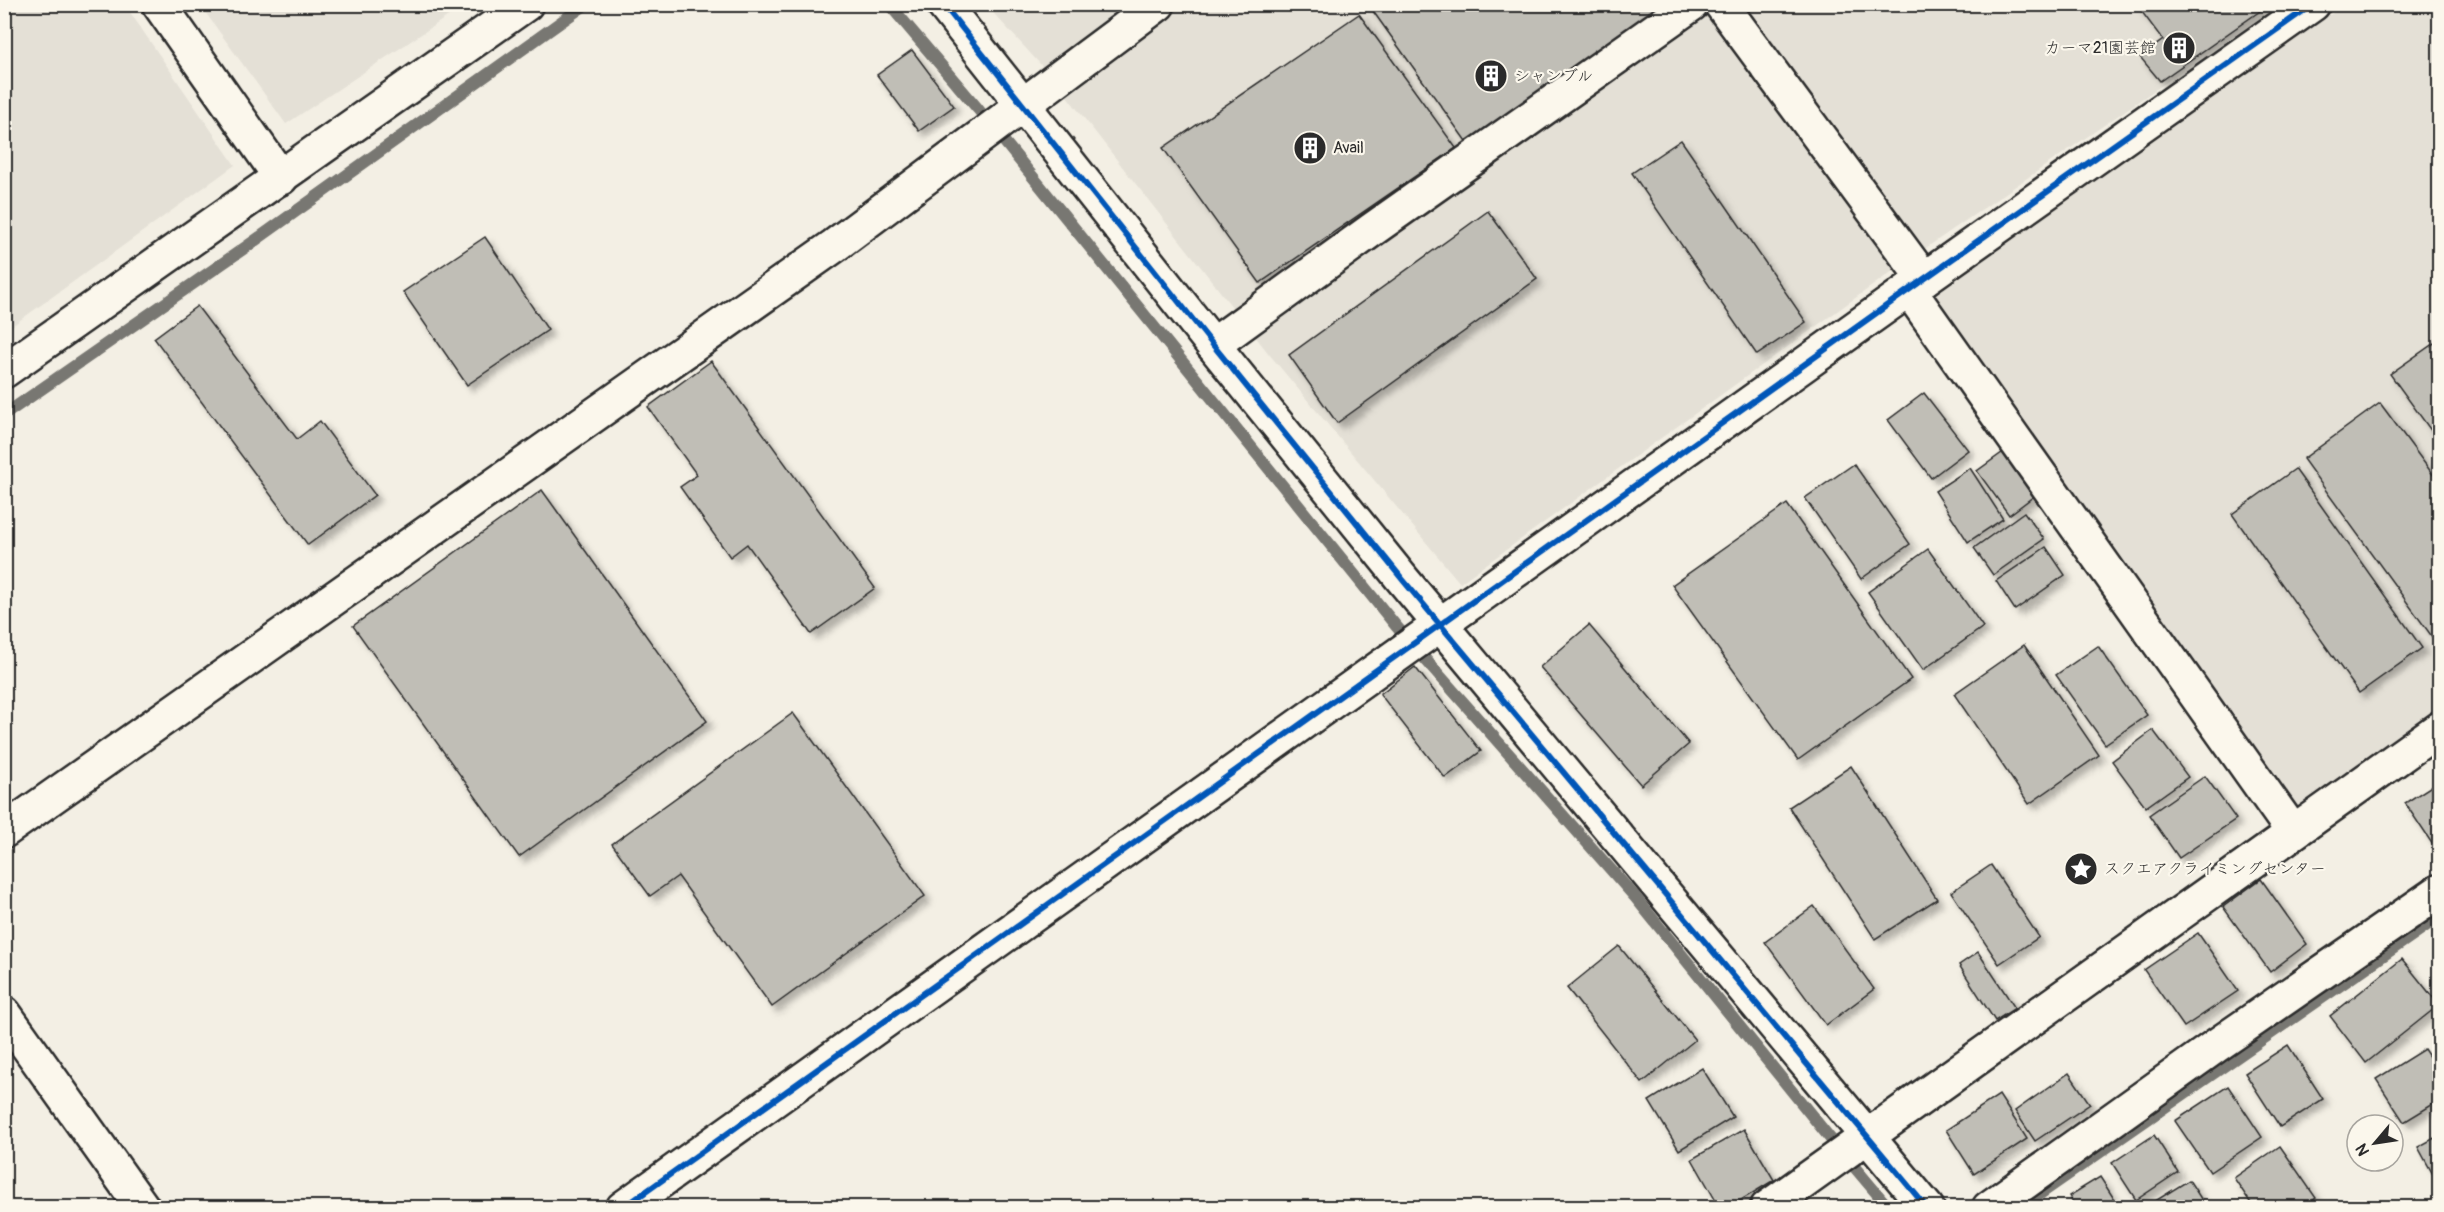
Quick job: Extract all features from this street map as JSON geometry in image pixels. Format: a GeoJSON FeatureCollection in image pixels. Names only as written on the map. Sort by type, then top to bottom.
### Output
{"type":"FeatureCollection","features":[{"type":"Feature","properties":{"kind":"street"},"geometry":{"type":"LineString","coordinates":[[159,4],[281,178]]}},
{"type":"Feature","properties":{"kind":"street"},"geometry":{"type":"LineString","coordinates":[[4,371],[526,4]]}},
{"type":"Feature","properties":{"kind":"street"},"geometry":{"type":"LineString","coordinates":[[943,4],[1024,103],[1213,345],[1441,624],[1927,1208]]}},
{"type":"Feature","properties":{"kind":"street"},"geometry":{"type":"LineString","coordinates":[[4,831],[834,246],[1158,4]]}},
{"type":"Feature","properties":{"kind":"street"},"geometry":{"type":"LineString","coordinates":[[1213,345],[1692,4]]}},
{"type":"Feature","properties":{"kind":"street"},"geometry":{"type":"LineString","coordinates":[[1721,4],[2293,832]]}},
{"type":"Feature","properties":{"kind":"street"},"geometry":{"type":"LineString","coordinates":[[623,1208],[2313,4]]}},
{"type":"Feature","properties":{"kind":"street"},"geometry":{"type":"LineString","coordinates":[[1767,1208],[2439,728]]}},
{"type":"Feature","properties":{"kind":"street"},"geometry":{"type":"LineString","coordinates":[[1989,1208],[2217,1045],[2439,891]]}},
{"type":"Feature","properties":{"kind":"street"},"geometry":{"type":"LineString","coordinates":[[4,1013],[143,1208]]}},
{"type":"Feature","properties":{"kind":"shaded area"},"geometry":{"type":"Polygon","coordinates":[[[5,4],[125,5],[235,165],[5,331],[5,4]]]}},
{"type":"Feature","properties":{"kind":"shaded area"},"geometry":{"type":"Polygon","coordinates":[[[200,5],[465,5],[286,124],[200,5]]]}},
{"type":"Feature","properties":{"kind":"shaded area"},"geometry":{"type":"Polygon","coordinates":[[[986,5],[2278,5],[1897,268],[1460,583],[1269,354],[1052,77],[986,5]]]}},
{"type":"Feature","properties":{"kind":"shaded area"},"geometry":{"type":"Polygon","coordinates":[[[2344,5],[2439,5],[2439,708],[2292,813],[1927,298],[2344,5]]]}},
{"type":"Feature","properties":{"kind":"building","name":"シャンブル"},"geometry":{"type":"Polygon","coordinates":[[[1373,4],[1662,4],[1468,144],[1370,7],[1373,4]]]}},
{"type":"Feature","properties":{"kind":"building","name":"カーマ21園芸館"},"geometry":{"type":"Polygon","coordinates":[[[2136,4],[2270,4],[2160,81],[2140,57],[2163,40],[2136,4]]]}},
{"type":"Feature","properties":{"kind":"building","name":"Avail"},"geometry":{"type":"Polygon","coordinates":[[[1359,14],[1456,148],[1260,283],[1163,148],[1359,14]]]}},
{"type":"Feature","properties":{"kind":"building"},"geometry":{"type":"Polygon","coordinates":[[[912,50],[954,106],[919,131],[877,75],[912,50]]]}},
{"type":"Feature","properties":{"kind":"building"},"geometry":{"type":"Polygon","coordinates":[[[1681,140],[1806,322],[1757,355],[1632,173],[1681,140]]]}},
{"type":"Feature","properties":{"kind":"building"},"geometry":{"type":"Polygon","coordinates":[[[1488,211],[1537,279],[1337,423],[1289,355],[1488,211]]]}},
{"type":"Feature","properties":{"kind":"building"},"geometry":{"type":"Polygon","coordinates":[[[485,237],[548,330],[467,385],[403,292],[485,237]]]}},
{"type":"Feature","properties":{"kind":"building"},"geometry":{"type":"Polygon","coordinates":[[[197,306],[297,439],[320,421],[375,495],[308,545],[154,338],[197,306]]]}},
{"type":"Feature","properties":{"kind":"building"},"geometry":{"type":"Polygon","coordinates":[[[2440,339],[2440,443],[2390,374],[2440,339]]]}},
{"type":"Feature","properties":{"kind":"building"},"geometry":{"type":"Polygon","coordinates":[[[711,361],[875,588],[811,634],[747,544],[730,557],[680,487],[697,475],[648,407],[711,361]]]}},
{"type":"Feature","properties":{"kind":"building"},"geometry":{"type":"Polygon","coordinates":[[[1924,393],[1968,450],[1931,478],[1888,420],[1924,393]]]}},
{"type":"Feature","properties":{"kind":"building"},"geometry":{"type":"Polygon","coordinates":[[[2380,403],[2440,484],[2440,633],[2433,638],[2303,459],[2380,403]]]}},
{"type":"Feature","properties":{"kind":"building"},"geometry":{"type":"Polygon","coordinates":[[[2006,450],[2038,493],[2009,515],[1977,471],[2006,450]]]}},
{"type":"Feature","properties":{"kind":"building"},"geometry":{"type":"Polygon","coordinates":[[[1854,464],[1910,544],[1861,579],[1805,498],[1854,464]]]}},
{"type":"Feature","properties":{"kind":"building"},"geometry":{"type":"Polygon","coordinates":[[[1970,468],[2003,519],[1968,542],[1935,491],[1970,468]]]}},
{"type":"Feature","properties":{"kind":"building"},"geometry":{"type":"Polygon","coordinates":[[[2295,469],[2422,648],[2359,693],[2232,514],[2295,469]]]}},
{"type":"Feature","properties":{"kind":"building"},"geometry":{"type":"Polygon","coordinates":[[[542,490],[707,721],[519,857],[353,626],[542,490]]]}},
{"type":"Feature","properties":{"kind":"building"},"geometry":{"type":"Polygon","coordinates":[[[1787,504],[1911,679],[1798,760],[1672,585],[1787,504]]]}},
{"type":"Feature","properties":{"kind":"building"},"geometry":{"type":"Polygon","coordinates":[[[2024,512],[2044,539],[1993,575],[1974,548],[2024,512]]]}},
{"type":"Feature","properties":{"kind":"building"},"geometry":{"type":"Polygon","coordinates":[[[2046,547],[2065,575],[2015,610],[1996,581],[2046,547]]]}},
{"type":"Feature","properties":{"kind":"building"},"geometry":{"type":"Polygon","coordinates":[[[1928,549],[1983,627],[1923,670],[1868,592],[1928,549]]]}},
{"type":"Feature","properties":{"kind":"building"},"geometry":{"type":"Polygon","coordinates":[[[1589,625],[1689,744],[1641,785],[1540,667],[1589,625]]]}},
{"type":"Feature","properties":{"kind":"building"},"geometry":{"type":"Polygon","coordinates":[[[2024,645],[2099,755],[2029,804],[1954,694],[2024,645]]]}},
{"type":"Feature","properties":{"kind":"building"},"geometry":{"type":"Polygon","coordinates":[[[2098,646],[2147,715],[2105,744],[2056,675],[2098,646]]]}},
{"type":"Feature","properties":{"kind":"building"},"geometry":{"type":"Polygon","coordinates":[[[1415,667],[1481,751],[1445,778],[1380,694],[1415,667]]]}},
{"type":"Feature","properties":{"kind":"building"},"geometry":{"type":"Polygon","coordinates":[[[793,713],[925,896],[772,1007],[678,876],[650,896],[612,844],[793,713]]]}},
{"type":"Feature","properties":{"kind":"building"},"geometry":{"type":"Polygon","coordinates":[[[2153,730],[2188,777],[2146,807],[2112,761],[2153,730]]]}},
{"type":"Feature","properties":{"kind":"building"},"geometry":{"type":"Polygon","coordinates":[[[1851,766],[1937,899],[1875,939],[1789,807],[1851,766]]]}},
{"type":"Feature","properties":{"kind":"building"},"geometry":{"type":"Polygon","coordinates":[[[2205,776],[2236,819],[2179,858],[2149,815],[2205,776]]]}},
{"type":"Feature","properties":{"kind":"building"},"geometry":{"type":"Polygon","coordinates":[[[2433,785],[2440,794],[2439,854],[2405,803],[2433,785]]]}},
{"type":"Feature","properties":{"kind":"building"},"geometry":{"type":"Polygon","coordinates":[[[1991,865],[2039,937],[1999,964],[1951,892],[1991,865]]]}},
{"type":"Feature","properties":{"kind":"building"},"geometry":{"type":"Polygon","coordinates":[[[2261,879],[2307,944],[2270,972],[2223,907],[2261,879]]]}},
{"type":"Feature","properties":{"kind":"building"},"geometry":{"type":"Polygon","coordinates":[[[1814,906],[1874,989],[1826,1025],[1765,942],[1814,906]]]}},
{"type":"Feature","properties":{"kind":"building"},"geometry":{"type":"Polygon","coordinates":[[[2198,933],[2238,991],[2184,1027],[2144,970],[2198,933]]]}},
{"type":"Feature","properties":{"kind":"building"},"geometry":{"type":"Polygon","coordinates":[[[1619,946],[1695,1040],[1642,1083],[1567,988],[1619,946]]]}},
{"type":"Feature","properties":{"kind":"building"},"geometry":{"type":"Polygon","coordinates":[[[1978,952],[2015,1008],[1995,1021],[1959,965],[1978,952]]]}},
{"type":"Feature","properties":{"kind":"building"},"geometry":{"type":"Polygon","coordinates":[[[2402,959],[2439,1005],[2366,1063],[2330,1016],[2402,959]]]}},
{"type":"Feature","properties":{"kind":"building"},"geometry":{"type":"Polygon","coordinates":[[[2288,1045],[2323,1099],[2280,1127],[2245,1073],[2288,1045]]]}},
{"type":"Feature","properties":{"kind":"building"},"geometry":{"type":"Polygon","coordinates":[[[2424,1049],[2440,1073],[2440,1100],[2405,1121],[2405,1113],[2398,1113],[2376,1079],[2424,1049]]]}},
{"type":"Feature","properties":{"kind":"building"},"geometry":{"type":"Polygon","coordinates":[[[1702,1068],[1733,1117],[1679,1150],[1649,1101],[1702,1068]]]}},
{"type":"Feature","properties":{"kind":"building"},"geometry":{"type":"Polygon","coordinates":[[[2069,1073],[2090,1104],[2035,1141],[2015,1111],[2069,1073]]]}},
{"type":"Feature","properties":{"kind":"building"},"geometry":{"type":"Polygon","coordinates":[[[2228,1086],[2262,1137],[2210,1172],[2175,1121],[2228,1086]]]}},
{"type":"Feature","properties":{"kind":"building"},"geometry":{"type":"Polygon","coordinates":[[[1999,1095],[2027,1139],[1974,1174],[1946,1130],[1999,1095]]]}},
{"type":"Feature","properties":{"kind":"building"},"geometry":{"type":"Polygon","coordinates":[[[1744,1129],[1774,1180],[1728,1208],[1720,1208],[1692,1159],[1744,1129]]]}},
{"type":"Feature","properties":{"kind":"building"},"geometry":{"type":"Polygon","coordinates":[[[2154,1135],[2178,1172],[2136,1200],[2112,1163],[2154,1135]]]}},
{"type":"Feature","properties":{"kind":"building"},"geometry":{"type":"Polygon","coordinates":[[[2440,1135],[2440,1175],[2435,1178],[2418,1147],[2440,1135]]]}},
{"type":"Feature","properties":{"kind":"building"},"geometry":{"type":"Polygon","coordinates":[[[2280,1146],[2316,1198],[2302,1208],[2254,1208],[2234,1178],[2280,1146]]]}},
{"type":"Feature","properties":{"kind":"building"},"geometry":{"type":"Polygon","coordinates":[[[2100,1177],[2120,1208],[2076,1208],[2069,1196],[2100,1177]]]}},
{"type":"Feature","properties":{"kind":"building"},"geometry":{"type":"Polygon","coordinates":[[[2189,1180],[2207,1208],[2144,1208],[2189,1180]]]}},
{"type":"Feature","properties":{"kind":"waterway"},"geometry":{"type":"LineString","coordinates":[[4,415],[246,247],[586,4]]}},
{"type":"Feature","properties":{"kind":"waterway"},"geometry":{"type":"LineString","coordinates":[[889,4],[978,109],[1396,626],[1635,897],[1889,1208]]}},
{"type":"Feature","properties":{"kind":"waterway"},"geometry":{"type":"LineString","coordinates":[[2020,1208],[2440,916]]}},
{"type":"Feature","properties":{"kind":"cycle path"},"geometry":{"type":"LineString","coordinates":[[943,4],[1213,345],[1403,580],[1927,1208]]}},
{"type":"Feature","properties":{"kind":"cycle path"},"geometry":{"type":"LineString","coordinates":[[623,1208],[2313,4]]}},
{"type":"Feature","properties":{"kind":"place","name":"カーマ21園芸館"},"geometry":{"type":"Point","coordinates":[2179,48]}},
{"type":"Feature","properties":{"kind":"place","name":"シャンブル"},"geometry":{"type":"Point","coordinates":[1491,76]}},
{"type":"Feature","properties":{"kind":"place","name":"Avail"},"geometry":{"type":"Point","coordinates":[1310,148]}},
{"type":"Feature","properties":{"kind":"place","name":"スクエアクライミングセンター"},"geometry":{"type":"Point","coordinates":[2081,869]}}]}
